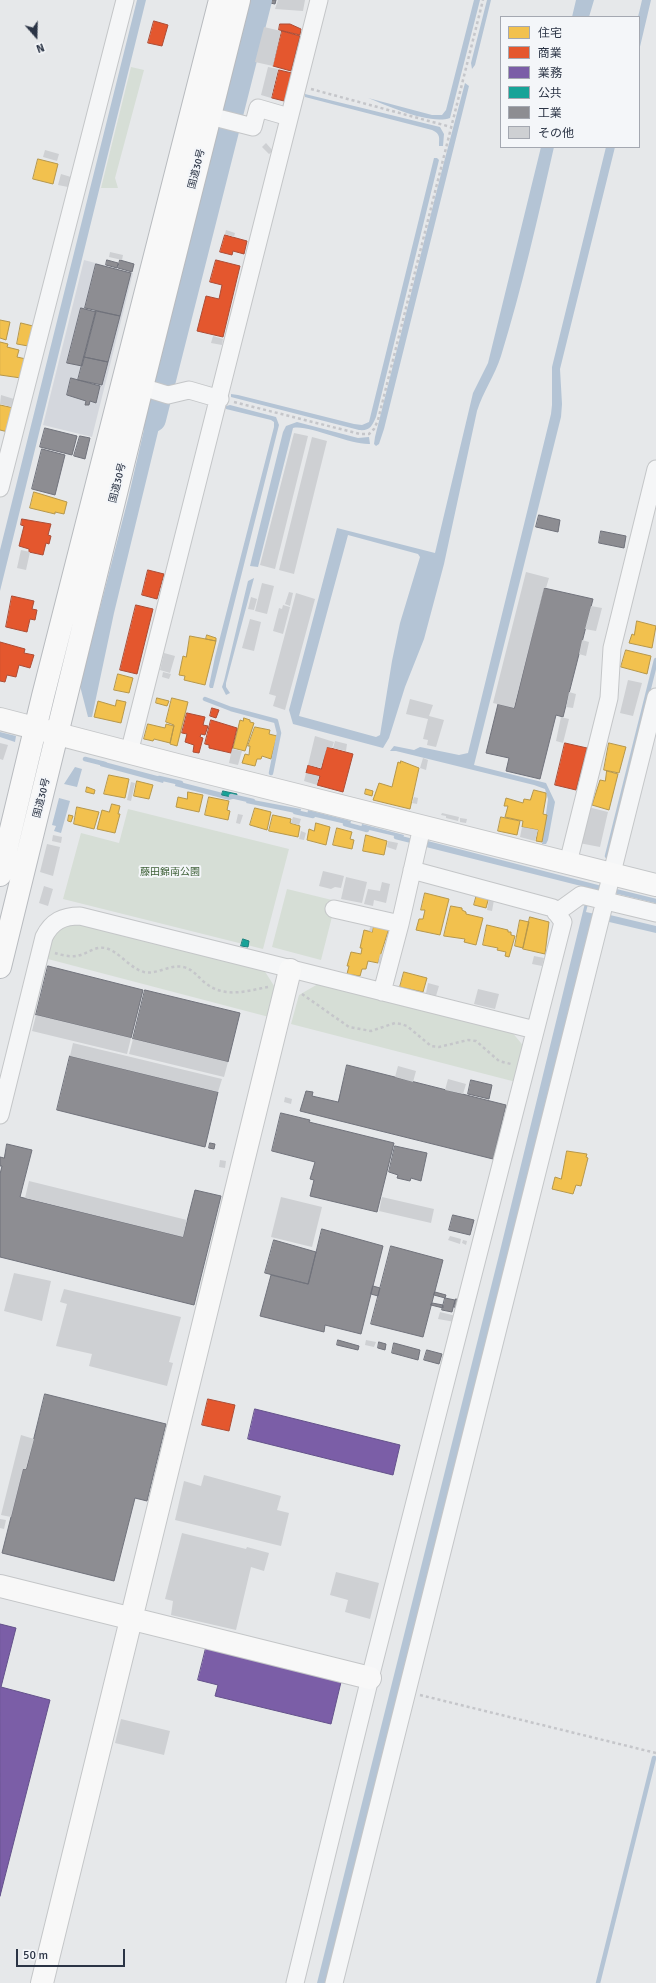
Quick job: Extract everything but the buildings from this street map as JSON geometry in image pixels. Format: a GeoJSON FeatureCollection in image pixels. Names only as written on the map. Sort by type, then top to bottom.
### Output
{"type":"FeatureCollection","features":[{"type":"Feature","properties":{"kind":"main road","name":"国道30号"},"geometry":{"type":"LineString","coordinates":[[0,875],[220,0]]}},
{"type":"Feature","properties":{"kind":"main road","name":"国道30号"},"geometry":{"type":"LineString","coordinates":[[0,967],[215,118],[239,0]]}},
{"type":"Feature","properties":{"kind":"main road"},"geometry":{"type":"LineString","coordinates":[[0,719],[129,753],[420,837],[568,863],[608,888],[656,885]]}},
{"type":"Feature","properties":{"kind":"main road"},"geometry":{"type":"LineString","coordinates":[[42,1983],[288,976]]}},
{"type":"Feature","properties":{"kind":"main road"},"geometry":{"type":"LineString","coordinates":[[0,1586],[370,1678]]}},
{"type":"Feature","properties":{"kind":"street"},"geometry":{"type":"LineString","coordinates":[[0,488],[125,0]]}},
{"type":"Feature","properties":{"kind":"street"},"geometry":{"type":"LineString","coordinates":[[129,753],[220,399],[319,0]]}},
{"type":"Feature","properties":{"kind":"street"},"geometry":{"type":"LineString","coordinates":[[215,118],[253,127],[258,108],[289,117]]}},
{"type":"Feature","properties":{"kind":"street"},"geometry":{"type":"LineString","coordinates":[[146,389],[168,394],[190,390],[220,399]]}},
{"type":"Feature","properties":{"kind":"street"},"geometry":{"type":"LineString","coordinates":[[568,863],[609,698],[612,648],[656,469]]}},
{"type":"Feature","properties":{"kind":"street"},"geometry":{"type":"LineString","coordinates":[[334,1983],[656,697]]}},
{"type":"Feature","properties":{"kind":"street"},"geometry":{"type":"LineString","coordinates":[[382,992],[400,924],[420,837]]}},
{"type":"Feature","properties":{"kind":"street"},"geometry":{"type":"LineString","coordinates":[[295,1983],[370,1678],[563,922],[553,908],[412,870]]}},
{"type":"Feature","properties":{"kind":"street"},"geometry":{"type":"LineString","coordinates":[[556,913],[581,895],[608,888],[656,913]]}},
{"type":"Feature","properties":{"kind":"street"},"geometry":{"type":"LineString","coordinates":[[334,909],[400,924]]}},
{"type":"Feature","properties":{"kind":"street"},"geometry":{"type":"LineString","coordinates":[[0,1115],[41,948],[49,928],[59,920],[69,916],[80,916],[288,976],[382,992],[535,1030]]}},
{"type":"Feature","properties":{"kind":"path"},"geometry":{"type":"LineString","coordinates":[[220,399],[360,434],[369,434],[374,428],[378,420],[483,0]]}},
{"type":"Feature","properties":{"kind":"path"},"geometry":{"type":"LineString","coordinates":[[297,86],[451,127]]}},
{"type":"Feature","properties":{"kind":"path"},"geometry":{"type":"LineString","coordinates":[[41,948],[59,954],[76,956],[99,947],[107,948],[144,972],[151,973],[177,966],[191,969],[204,982],[219,992],[235,993],[288,976],[349,1027],[371,1031],[395,1022],[406,1026],[431,1046],[439,1047],[468,1040],[476,1041],[499,1061],[525,1068]]}},
{"type":"Feature","properties":{"kind":"path"},"geometry":{"type":"LineString","coordinates":[[406,1692],[656,1753]]}},
{"type":"Feature","properties":{"kind":"shaded area"},"geometry":{"type":"Polygon","coordinates":[[[84,260],[133,273],[92,437],[43,425],[84,260]]]}},
{"type":"Feature","properties":{"kind":"green space"},"geometry":{"type":"Polygon","coordinates":[[[131,67],[144,70],[115,178],[118,188],[101,188],[131,67]]]}},
{"type":"Feature","properties":{"kind":"green space","name":"藤田錦南公園"},"geometry":{"type":"Polygon","coordinates":[[[128,809],[289,849],[263,949],[63,899],[81,833],[119,843],[128,809]]]}},
{"type":"Feature","properties":{"kind":"green space"},"geometry":{"type":"Polygon","coordinates":[[[287,889],[336,901],[321,960],[272,947],[287,889]]]}},
{"type":"Feature","properties":{"kind":"green space"},"geometry":{"type":"Polygon","coordinates":[[[72,921],[264,970],[276,989],[269,1017],[44,958],[51,932],[72,921]]]}},
{"type":"Feature","properties":{"kind":"green space"},"geometry":{"type":"Polygon","coordinates":[[[318,984],[512,1032],[525,1048],[516,1082],[291,1024],[299,995],[318,984]]]}},
{"type":"Feature","properties":{"kind":"water"},"geometry":{"type":"Polygon","coordinates":[[[137,0],[146,0],[0,591],[0,550],[137,0]]]}},
{"type":"Feature","properties":{"kind":"water"},"geometry":{"type":"Polygon","coordinates":[[[474,0],[480,0],[450,118],[432,119],[421,117],[397,110],[368,98],[432,115],[442,115],[446,110],[474,0]]]}},
{"type":"Feature","properties":{"kind":"water"},"geometry":{"type":"Polygon","coordinates":[[[487,0],[491,0],[475,65],[472,69],[471,63],[487,0]]]}},
{"type":"Feature","properties":{"kind":"water"},"geometry":{"type":"Polygon","coordinates":[[[576,0],[594,0],[589,16],[572,16],[576,0]]]}},
{"type":"Feature","properties":{"kind":"water"},"geometry":{"type":"Polygon","coordinates":[[[642,0],[651,0],[640,47],[640,16],[638,16],[642,0]]]}},
{"type":"Feature","properties":{"kind":"water"},"geometry":{"type":"Polygon","coordinates":[[[465,83],[469,86],[384,429],[379,444],[376,446],[374,444],[375,437],[465,83]]]}},
{"type":"Feature","properties":{"kind":"water"},"geometry":{"type":"Polygon","coordinates":[[[305,94],[440,127],[444,134],[443,146],[439,146],[438,135],[432,130],[305,97],[305,94]]]}},
{"type":"Feature","properties":{"kind":"water"},"geometry":{"type":"Polygon","coordinates":[[[541,148],[554,148],[509,330],[501,356],[477,411],[444,564],[424,639],[405,687],[389,738],[383,748],[293,724],[289,710],[337,528],[435,553],[473,393],[488,363],[541,148]],[[348,535],[299,716],[376,737],[380,735],[400,623],[420,557],[418,554],[348,535]]]}},
{"type":"Feature","properties":{"kind":"water"},"geometry":{"type":"Polygon","coordinates":[[[606,148],[615,148],[560,369],[562,404],[561,417],[474,765],[546,783],[555,802],[548,840],[546,844],[542,844],[548,799],[545,789],[396,751],[390,751],[394,746],[414,750],[420,747],[459,755],[468,753],[551,414],[552,367],[606,148]]]}},
{"type":"Feature","properties":{"kind":"water"},"geometry":{"type":"Polygon","coordinates":[[[434,158],[439,160],[376,417],[372,425],[366,430],[359,430],[231,397],[231,394],[238,395],[354,424],[362,425],[369,422],[434,158]]]}},
{"type":"Feature","properties":{"kind":"water"},"geometry":{"type":"Polygon","coordinates":[[[152,395],[166,399],[114,613],[92,717],[88,717],[80,686],[128,499],[152,395]]]}},
{"type":"Feature","properties":{"kind":"water"},"geometry":{"type":"Polygon","coordinates":[[[230,405],[276,417],[279,425],[213,688],[210,688],[209,686],[215,657],[274,427],[274,422],[271,420],[226,409],[226,406],[230,405]]]}},
{"type":"Feature","properties":{"kind":"water"},"geometry":{"type":"Polygon","coordinates":[[[297,422],[358,438],[369,437],[370,444],[352,441],[308,429],[293,428],[258,567],[250,566],[283,432],[286,426],[297,422]]]}},
{"type":"Feature","properties":{"kind":"water"},"geometry":{"type":"Polygon","coordinates":[[[254,578],[226,683],[226,687],[230,693],[226,695],[222,687],[248,581],[254,578]]]}},
{"type":"Feature","properties":{"kind":"water"},"geometry":{"type":"Polygon","coordinates":[[[0,732],[16,736],[15,742],[0,737],[0,732]]]}},
{"type":"Feature","properties":{"kind":"water"},"geometry":{"type":"Polygon","coordinates":[[[101,761],[165,778],[163,783],[100,766],[101,761]]]}},
{"type":"Feature","properties":{"kind":"water"},"geometry":{"type":"Polygon","coordinates":[[[75,767],[82,769],[77,787],[64,784],[75,767]]]}},
{"type":"Feature","properties":{"kind":"water"},"geometry":{"type":"Polygon","coordinates":[[[176,781],[223,793],[223,795],[236,798],[229,800],[175,786],[176,781]]]}},
{"type":"Feature","properties":{"kind":"water"},"geometry":{"type":"Polygon","coordinates":[[[59,798],[70,801],[61,833],[54,831],[56,826],[52,825],[59,798]]]}},
{"type":"Feature","properties":{"kind":"water"},"geometry":{"type":"Polygon","coordinates":[[[248,799],[301,809],[300,814],[246,803],[248,799]]]}},
{"type":"Feature","properties":{"kind":"water"},"geometry":{"type":"Polygon","coordinates":[[[308,810],[351,821],[350,825],[307,815],[308,810]]]}},
{"type":"Feature","properties":{"kind":"water"},"geometry":{"type":"Polygon","coordinates":[[[362,824],[404,835],[403,838],[361,828],[362,824]]]}},
{"type":"Feature","properties":{"kind":"water"},"geometry":{"type":"Polygon","coordinates":[[[424,840],[602,886],[601,891],[422,846],[424,840]]]}},
{"type":"Feature","properties":{"kind":"water"},"geometry":{"type":"Polygon","coordinates":[[[585,903],[588,904],[586,912],[595,914],[453,1471],[326,1983],[317,1983],[499,1255],[585,903]]]}},
{"type":"Feature","properties":{"kind":"water"},"geometry":{"type":"Polygon","coordinates":[[[610,915],[656,926],[656,933],[605,921],[610,915]]]}},
{"type":"Feature","properties":{"kind":"waterway"},"geometry":{"type":"LineString","coordinates":[[153,419],[259,0]]}},
{"type":"Feature","properties":{"kind":"waterway"},"geometry":{"type":"LineString","coordinates":[[607,856],[656,660]]}},
{"type":"Feature","properties":{"kind":"waterway"},"geometry":{"type":"LineString","coordinates":[[205,699],[231,709],[276,721],[279,733],[271,773]]}},
{"type":"Feature","properties":{"kind":"waterway"},"geometry":{"type":"LineString","coordinates":[[85,759],[105,764]]}},
{"type":"Feature","properties":{"kind":"waterway"},"geometry":{"type":"LineString","coordinates":[[159,778],[181,783]]}},
{"type":"Feature","properties":{"kind":"waterway"},"geometry":{"type":"LineString","coordinates":[[231,796],[253,801]]}},
{"type":"Feature","properties":{"kind":"waterway"},"geometry":{"type":"LineString","coordinates":[[295,812],[313,816]]}},
{"type":"Feature","properties":{"kind":"waterway"},"geometry":{"type":"LineString","coordinates":[[345,824],[367,830]]}},
{"type":"Feature","properties":{"kind":"waterway"},"geometry":{"type":"LineString","coordinates":[[396,837],[416,842]]}},
{"type":"Feature","properties":{"kind":"waterway"},"geometry":{"type":"LineString","coordinates":[[611,890],[656,901]]}},
{"type":"Feature","properties":{"kind":"waterway"},"geometry":{"type":"LineString","coordinates":[[598,1983],[654,1758]]}}]}
